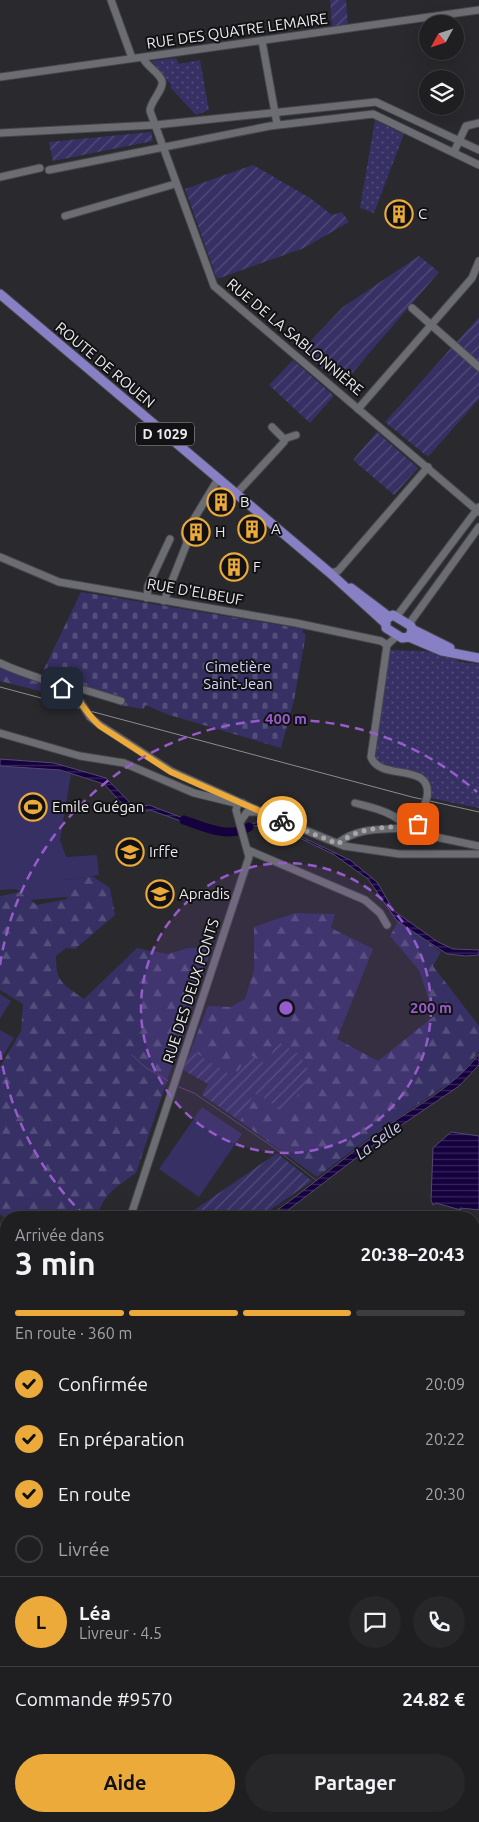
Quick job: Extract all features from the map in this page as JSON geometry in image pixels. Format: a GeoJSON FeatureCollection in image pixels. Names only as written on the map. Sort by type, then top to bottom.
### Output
{"type":"FeatureCollection","features":[{"type":"Feature","properties":{"kind":"main road","name":"ROUTE DE ROUEN"},"geometry":{"type":"LineString","coordinates":[[0,294],[330,574],[390,618]]}},
{"type":"Feature","properties":{"kind":"main road"},"geometry":{"type":"LineString","coordinates":[[410,630],[405,638],[397,636],[388,630],[390,618],[410,630],[442,650],[479,658]]}},
{"type":"Feature","properties":{"kind":"street"},"geometry":{"type":"LineString","coordinates":[[111,0],[132,58]]}},
{"type":"Feature","properties":{"kind":"street","name":"RUE DES QUATRE LEMAIRE"},"geometry":{"type":"LineString","coordinates":[[0,77],[479,10]]}},
{"type":"Feature","properties":{"kind":"street"},"geometry":{"type":"LineString","coordinates":[[262,41],[277,124]]}},
{"type":"Feature","properties":{"kind":"street","name":"RUE DE LA SABLONNIÈRE"},"geometry":{"type":"LineString","coordinates":[[143,58],[162,79],[162,84],[150,106],[162,148],[214,286],[478,509]]}},
{"type":"Feature","properties":{"kind":"street"},"geometry":{"type":"LineString","coordinates":[[0,134],[155,125],[274,111],[376,102],[479,150]]}},
{"type":"Feature","properties":{"kind":"street"},"geometry":{"type":"LineString","coordinates":[[49,170],[277,124],[373,114],[479,165]]}},
{"type":"Feature","properties":{"kind":"street"},"geometry":{"type":"LineString","coordinates":[[454,152],[466,126],[479,124]]}},
{"type":"Feature","properties":{"kind":"street"},"geometry":{"type":"LineString","coordinates":[[0,177],[40,168]]}},
{"type":"Feature","properties":{"kind":"street"},"geometry":{"type":"LineString","coordinates":[[65,216],[175,184]]}},
{"type":"Feature","properties":{"kind":"street"},"geometry":{"type":"LineString","coordinates":[[358,409],[472,278],[479,261]]}},
{"type":"Feature","properties":{"kind":"street"},"geometry":{"type":"LineString","coordinates":[[412,308],[479,367]]}},
{"type":"Feature","properties":{"kind":"street"},"geometry":{"type":"LineString","coordinates":[[272,427],[284,439]]}},
{"type":"Feature","properties":{"kind":"street"},"geometry":{"type":"LineString","coordinates":[[284,439],[296,435]]}},
{"type":"Feature","properties":{"kind":"street"},"geometry":{"type":"LineString","coordinates":[[236,494],[284,442],[284,439]]}},
{"type":"Feature","properties":{"kind":"street"},"geometry":{"type":"LineString","coordinates":[[330,574],[338,571],[428,467]]}},
{"type":"Feature","properties":{"kind":"street"},"geometry":{"type":"LineString","coordinates":[[164,601],[187,543],[185,534],[218,479]]}},
{"type":"Feature","properties":{"kind":"street"},"geometry":{"type":"LineString","coordinates":[[390,618],[436,564],[478,509]]}},
{"type":"Feature","properties":{"kind":"street"},"geometry":{"type":"LineString","coordinates":[[410,630],[448,570],[479,527]]}},
{"type":"Feature","properties":{"kind":"street"},"geometry":{"type":"LineString","coordinates":[[146,598],[148,586],[170,539]]}},
{"type":"Feature","properties":{"kind":"street","name":"RUE D'ELBEUF"},"geometry":{"type":"LineString","coordinates":[[0,557],[60,582],[339,631],[381,641],[387,646]]}},
{"type":"Feature","properties":{"kind":"street"},"geometry":{"type":"LineString","coordinates":[[436,564],[448,570]]}},
{"type":"Feature","properties":{"kind":"street"},"geometry":{"type":"LineString","coordinates":[[397,636],[387,646],[370,757],[380,768],[420,777],[427,787],[424,808],[416,826]]}},
{"type":"Feature","properties":{"kind":"street"},"geometry":{"type":"LineString","coordinates":[[0,663],[65,689],[78,698],[90,717],[100,726],[171,772],[224,795],[241,808]]}},
{"type":"Feature","properties":{"kind":"street"},"geometry":{"type":"LineString","coordinates":[[65,689],[75,687],[121,701]]}},
{"type":"Feature","properties":{"kind":"street"},"geometry":{"type":"LineString","coordinates":[[0,733],[80,756],[130,765],[194,793],[230,802],[241,808],[262,812],[338,844],[400,854],[479,854]]}},
{"type":"Feature","properties":{"kind":"street"},"geometry":{"type":"LineString","coordinates":[[224,795],[230,802]]}},
{"type":"Feature","properties":{"kind":"street"},"geometry":{"type":"LineString","coordinates":[[356,803],[385,812],[400,820],[406,827]]}},
{"type":"Feature","properties":{"kind":"street","name":"RUE DES DEUX PONTS"},"geometry":{"type":"LineString","coordinates":[[132,1211],[248,861],[248,850],[241,824],[241,808]]}},
{"type":"Feature","properties":{"kind":"street"},"geometry":{"type":"LineString","coordinates":[[338,844],[348,837],[373,828],[416,826],[426,835],[479,846]]}},
{"type":"Feature","properties":{"kind":"street"},"geometry":{"type":"LineString","coordinates":[[248,850],[365,900],[380,913],[387,925]]}},
{"type":"Feature","properties":{"kind":"green space"},"geometry":{"type":"Polygon","coordinates":[[[330,0],[346,0],[348,25],[332,27],[330,0]]]}},
{"type":"Feature","properties":{"kind":"green space"},"geometry":{"type":"Polygon","coordinates":[[[176,58],[179,64],[200,60],[209,110],[196,115],[170,87],[171,85],[152,61],[176,58]]]}},
{"type":"Feature","properties":{"kind":"green space"},"geometry":{"type":"Polygon","coordinates":[[[375,120],[404,134],[374,213],[360,208],[375,120]]]}},
{"type":"Feature","properties":{"kind":"green space"},"geometry":{"type":"Polygon","coordinates":[[[151,132],[153,141],[53,161],[49,142],[151,132]]]}},
{"type":"Feature","properties":{"kind":"green space"},"geometry":{"type":"Polygon","coordinates":[[[253,165],[310,198],[332,215],[342,212],[349,222],[304,248],[217,279],[185,189],[253,165]]]}},
{"type":"Feature","properties":{"kind":"green space"},"geometry":{"type":"Polygon","coordinates":[[[419,256],[439,272],[342,385],[301,351],[343,307],[419,256]]]}},
{"type":"Feature","properties":{"kind":"green space"},"geometry":{"type":"Polygon","coordinates":[[[479,317],[479,399],[428,457],[385,422],[479,317]]]}},
{"type":"Feature","properties":{"kind":"green space"},"geometry":{"type":"Polygon","coordinates":[[[293,360],[334,396],[310,423],[269,385],[293,360]]]}},
{"type":"Feature","properties":{"kind":"green space"},"geometry":{"type":"Polygon","coordinates":[[[377,432],[418,468],[394,495],[353,460],[377,432]]]}},
{"type":"Feature","properties":{"kind":"green space","name":"Cimetière Saint-Jean"},"geometry":{"type":"Polygon","coordinates":[[[81,592],[303,629],[303,633],[306,634],[294,700],[281,748],[166,714],[146,705],[143,709],[120,705],[121,700],[43,671],[81,592]]]}},
{"type":"Feature","properties":{"kind":"green space"},"geometry":{"type":"Polygon","coordinates":[[[389,650],[444,652],[460,662],[479,664],[479,808],[430,798],[426,784],[421,776],[408,770],[392,768],[374,757],[389,650]]]}},
{"type":"Feature","properties":{"kind":"green space"},"geometry":{"type":"Polygon","coordinates":[[[0,667],[45,685],[68,698],[0,681],[0,667]]]}},
{"type":"Feature","properties":{"kind":"green space","name":"Emile Guégan"},"geometry":{"type":"Polygon","coordinates":[[[0,766],[51,768],[71,774],[60,840],[66,857],[97,855],[99,875],[67,880],[67,897],[30,900],[16,889],[0,890],[0,766]]]}},
{"type":"Feature","properties":{"kind":"green space"},"geometry":{"type":"Polygon","coordinates":[[[92,876],[110,888],[115,915],[75,949],[66,948],[56,956],[59,978],[66,986],[84,999],[137,948],[168,954],[188,948],[212,947],[136,1173],[107,1196],[99,1211],[0,1211],[0,1067],[21,1031],[23,1004],[0,990],[0,896],[21,892],[37,905],[67,899],[67,880],[92,876]]]}},
{"type":"Feature","properties":{"kind":"green space"},"geometry":{"type":"Polygon","coordinates":[[[295,913],[335,914],[331,928],[373,949],[337,1039],[378,1061],[434,1016],[419,970],[390,936],[399,920],[441,952],[433,966],[479,1026],[479,1051],[461,1075],[373,1135],[317,1177],[240,1121],[254,1092],[287,1111],[267,1065],[234,1077],[191,1050],[208,1006],[231,1007],[245,999],[254,970],[254,927],[295,913]]]}},
{"type":"Feature","properties":{"kind":"green space"},"geometry":{"type":"Polygon","coordinates":[[[0,994],[11,1001],[0,1019],[0,994]]]}},
{"type":"Feature","properties":{"kind":"green space"},"geometry":{"type":"Polygon","coordinates":[[[0,1030],[14,1038],[0,1061],[0,1030]]]}},
{"type":"Feature","properties":{"kind":"green space"},"geometry":{"type":"Polygon","coordinates":[[[277,1041],[298,1054],[311,1074],[287,1112],[254,1093],[240,1121],[202,1095],[208,1084],[183,1070],[191,1050],[234,1077],[249,1054],[267,1065],[277,1041]]]}},
{"type":"Feature","properties":{"kind":"green space"},"geometry":{"type":"Polygon","coordinates":[[[202,1107],[242,1134],[199,1197],[159,1169],[202,1107]]]}},
{"type":"Feature","properties":{"kind":"green space"},"geometry":{"type":"Polygon","coordinates":[[[277,1153],[312,1181],[269,1211],[193,1211],[277,1153]]]}},
{"type":"Feature","properties":{"kind":"water"},"geometry":{"type":"Polygon","coordinates":[[[0,759],[54,763],[106,778],[135,808],[149,805],[196,823],[195,826],[150,810],[136,813],[129,811],[104,784],[60,770],[0,766],[0,759]]]}},
{"type":"Feature","properties":{"kind":"water"},"geometry":{"type":"Polygon","coordinates":[[[268,821],[350,860],[377,882],[394,911],[438,942],[453,949],[479,950],[479,955],[447,954],[397,921],[368,879],[333,854],[285,831],[267,825],[252,826],[244,832],[243,828],[255,823],[268,821]]]}},
{"type":"Feature","properties":{"kind":"water","name":"La Selle"},"geometry":{"type":"Polygon","coordinates":[[[479,1054],[479,1065],[459,1086],[381,1139],[287,1211],[276,1211],[383,1129],[458,1077],[479,1054]]]}},
{"type":"Feature","properties":{"kind":"water"},"geometry":{"type":"Polygon","coordinates":[[[451,1132],[479,1136],[479,1210],[460,1208],[461,1210],[436,1203],[433,1205],[431,1200],[433,1148],[451,1132]]]}},
{"type":"Feature","properties":{"kind":"waterway"},"geometry":{"type":"LineString","coordinates":[[184,820],[216,831],[225,832],[233,832],[249,827]]}},
{"type":"Feature","properties":{"kind":"waterway"},"geometry":{"type":"LineString","coordinates":[[132,1055],[145,1067],[168,1081]]}},
{"type":"Feature","properties":{"kind":"waterway"},"geometry":{"type":"LineString","coordinates":[[179,1087],[194,1093],[276,1149],[317,1181]]}},
{"type":"Feature","properties":{"kind":"railway"},"geometry":{"type":"LineString","coordinates":[[0,687],[412,797],[479,812]]}},
{"type":"Feature","properties":{"kind":"way so far"},"geometry":{"type":"LineString","coordinates":[[282,821],[338,844],[348,837],[373,828],[413,827],[418,824]]}},
{"type":"Feature","properties":{"kind":"place","name":"C"},"geometry":{"type":"Point","coordinates":[399,214]}},
{"type":"Feature","properties":{"kind":"place","name":"B"},"geometry":{"type":"Point","coordinates":[221,502]}},
{"type":"Feature","properties":{"kind":"place","name":"A"},"geometry":{"type":"Point","coordinates":[252,529]}},
{"type":"Feature","properties":{"kind":"place","name":"H"},"geometry":{"type":"Point","coordinates":[196,532]}},
{"type":"Feature","properties":{"kind":"place","name":"F"},"geometry":{"type":"Point","coordinates":[234,567]}},
{"type":"Feature","properties":{"kind":"place","name":"Emile Guégan"},"geometry":{"type":"Point","coordinates":[33,807]}},
{"type":"Feature","properties":{"kind":"place","name":"Irffe"},"geometry":{"type":"Point","coordinates":[130,852]}},
{"type":"Feature","properties":{"kind":"place","name":"Apradis"},"geometry":{"type":"Point","coordinates":[160,894]}},
{"type":"Feature","properties":{"kind":"route"},"geometry":{"type":"LineString","coordinates":[[62,688],[78,698],[90,717],[100,726],[171,772],[236,799],[282,821]]}}]}
